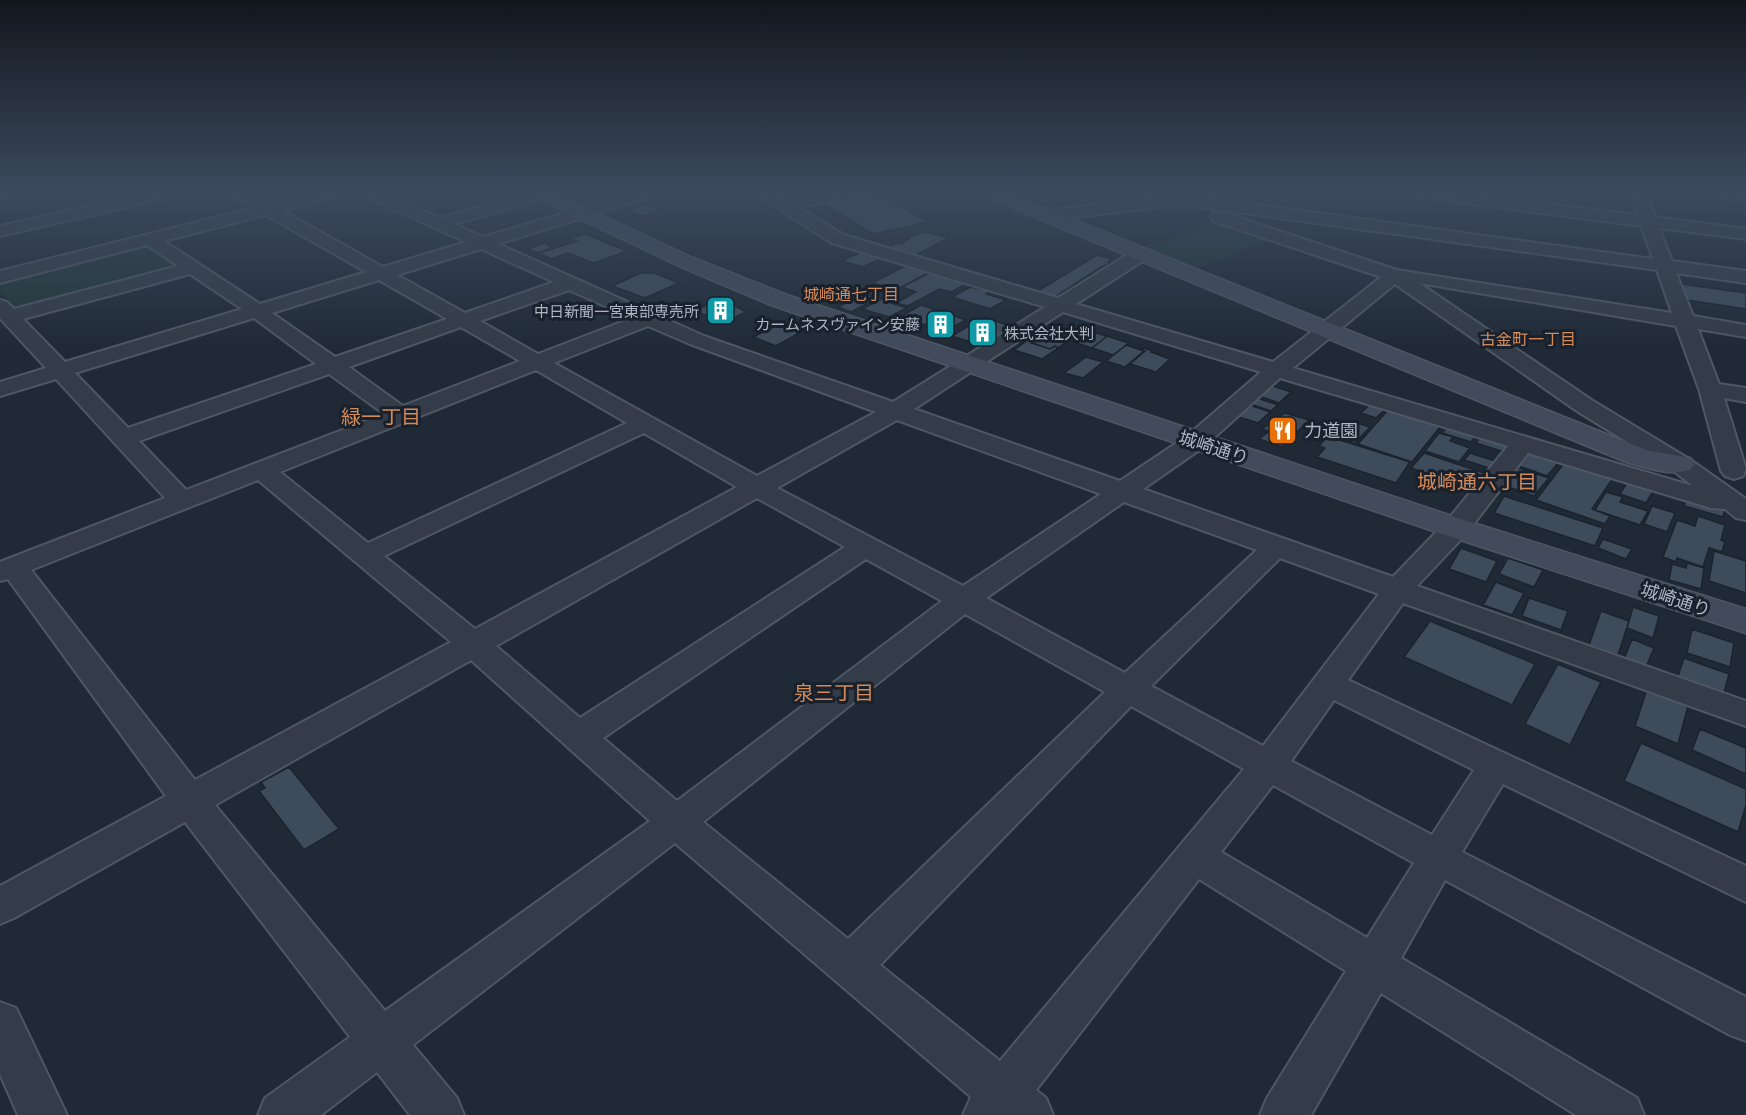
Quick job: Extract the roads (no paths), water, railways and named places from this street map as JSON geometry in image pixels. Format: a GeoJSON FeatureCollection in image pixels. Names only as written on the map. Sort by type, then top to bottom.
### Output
{"type":"FeatureCollection","features":[{"type":"Feature","properties":{"kind":"street"},"geometry":{"type":"LineString","coordinates":[[0,277],[134,243]]}},
{"type":"Feature","properties":{"kind":"street"},"geometry":{"type":"LineString","coordinates":[[156,243],[257,311],[402,416]]}},
{"type":"Feature","properties":{"kind":"street"},"geometry":{"type":"LineString","coordinates":[[328,243],[865,547],[1439,858],[1746,1020]]}},
{"type":"Feature","properties":{"kind":"street"},"geometry":{"type":"LineString","coordinates":[[2,385],[61,371],[480,243]]}},
{"type":"Feature","properties":{"kind":"street"},"geometry":{"type":"LineString","coordinates":[[480,243],[698,340],[1746,714]]}},
{"type":"Feature","properties":{"kind":"street","name":"城崎通り"},"geometry":{"type":"LineString","coordinates":[[645,243],[779,300],[1456,528],[1746,621]]}},
{"type":"Feature","properties":{"kind":"street"},"geometry":{"type":"LineString","coordinates":[[852,243],[1060,304],[1275,371],[1524,442],[1744,510]]}},
{"type":"Feature","properties":{"kind":"street"},"geometry":{"type":"LineString","coordinates":[[1115,243],[1636,456],[1661,463],[1740,472],[1657,243]]}},
{"type":"Feature","properties":{"kind":"street"},"geometry":{"type":"LineString","coordinates":[[1298,243],[1395,275],[1746,331]]}},
{"type":"Feature","properties":{"kind":"street"},"geometry":{"type":"LineString","coordinates":[[1347,243],[1586,406],[1680,464],[1744,510]]}},
{"type":"Feature","properties":{"kind":"street"},"geometry":{"type":"LineString","coordinates":[[1418,277],[1422,243]]}},
{"type":"Feature","properties":{"kind":"street"},"geometry":{"type":"LineString","coordinates":[[1502,243],[1746,277]]}},
{"type":"Feature","properties":{"kind":"street"},"geometry":{"type":"LineString","coordinates":[[0,906],[895,411],[1141,254]]}},
{"type":"Feature","properties":{"kind":"street"},"geometry":{"type":"LineString","coordinates":[[5,311],[191,268]]}},
{"type":"Feature","properties":{"kind":"street"},"geometry":{"type":"LineString","coordinates":[[282,1115],[676,822],[963,600],[1196,441],[1275,371],[1395,275]]}},
{"type":"Feature","properties":{"kind":"street"},"geometry":{"type":"LineString","coordinates":[[123,438],[570,283]]}},
{"type":"Feature","properties":{"kind":"street"},"geometry":{"type":"LineString","coordinates":[[5,311],[182,501]]}},
{"type":"Feature","properties":{"kind":"street"},"geometry":{"type":"LineString","coordinates":[[440,1115],[382,1039],[7,570],[650,318]]}},
{"type":"Feature","properties":{"kind":"street"},"geometry":{"type":"LineString","coordinates":[[1710,389],[1746,395]]}},
{"type":"Feature","properties":{"kind":"street"},"geometry":{"type":"LineString","coordinates":[[364,555],[646,423]]}},
{"type":"Feature","properties":{"kind":"street"},"geometry":{"type":"LineString","coordinates":[[262,471],[473,644],[676,822],[849,967],[1007,1108],[1194,856],[1268,765],[1398,589],[1456,528],[1524,442]]}},
{"type":"Feature","properties":{"kind":"street"},"geometry":{"type":"LineString","coordinates":[[849,967],[1128,689],[1276,546]]}},
{"type":"Feature","properties":{"kind":"street"},"geometry":{"type":"LineString","coordinates":[[579,737],[865,547]]}},
{"type":"Feature","properties":{"kind":"street"},"geometry":{"type":"LineString","coordinates":[[1329,684],[1746,885]]}},
{"type":"Feature","properties":{"kind":"street"},"geometry":{"type":"LineString","coordinates":[[1284,1115],[1496,765]]}},
{"type":"Feature","properties":{"kind":"street"},"geometry":{"type":"LineString","coordinates":[[1194,856],[1620,1115]]}},
{"type":"Feature","properties":{"kind":"street"},"geometry":{"type":"LineString","coordinates":[[0,1023],[43,1115]]}},
{"type":"Feature","properties":{"kind":"place","name":"中日新聞一宮東部専売所"},"geometry":{"type":"Point","coordinates":[720,311]}},
{"type":"Feature","properties":{"kind":"place","name":"カームネスヴァイン安藤"},"geometry":{"type":"Point","coordinates":[941,324]}},
{"type":"Feature","properties":{"kind":"place","name":"株式会社大判"},"geometry":{"type":"Point","coordinates":[983,333]}},
{"type":"Feature","properties":{"kind":"place","name":"力道園"},"geometry":{"type":"Point","coordinates":[1283,430]}},
{"type":"Feature","properties":{"kind":"district","name":"城崎通七丁目"},"geometry":{"type":"Point","coordinates":[851,293]}},
{"type":"Feature","properties":{"kind":"district","name":"古金町一丁目"},"geometry":{"type":"Point","coordinates":[1528,338]}},
{"type":"Feature","properties":{"kind":"district","name":"緑一丁目"},"geometry":{"type":"Point","coordinates":[381,416]}},
{"type":"Feature","properties":{"kind":"district","name":"城崎通六丁目"},"geometry":{"type":"Point","coordinates":[1477,481]}},
{"type":"Feature","properties":{"kind":"district","name":"泉三丁目"},"geometry":{"type":"Point","coordinates":[834,692]}}]}
